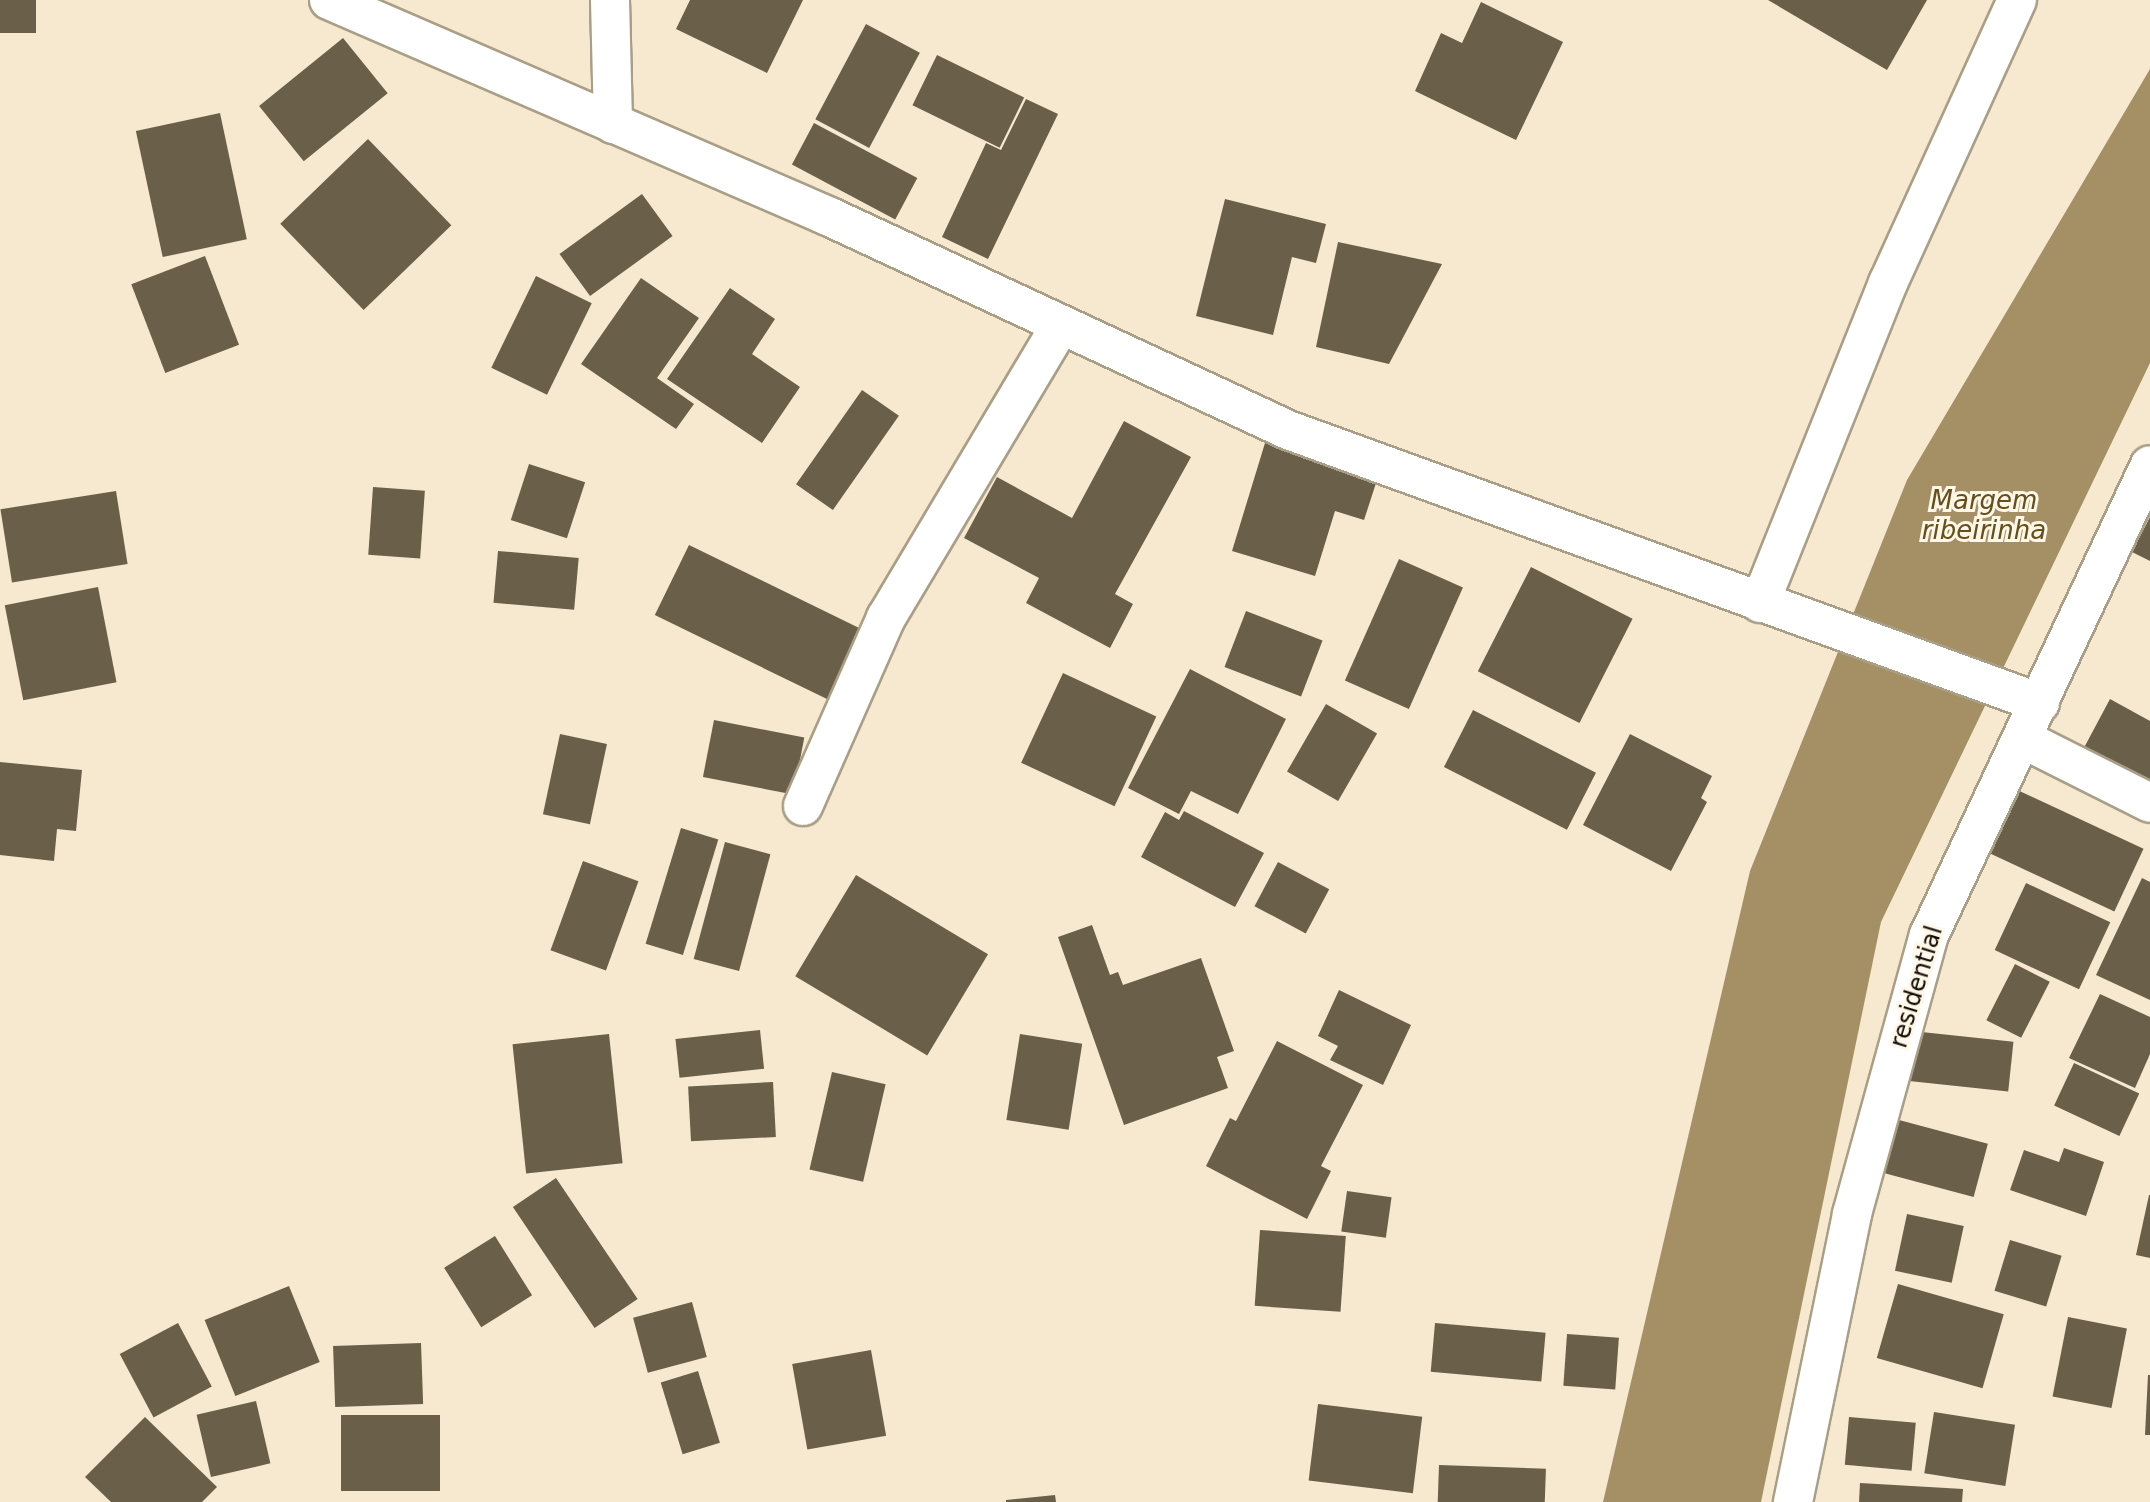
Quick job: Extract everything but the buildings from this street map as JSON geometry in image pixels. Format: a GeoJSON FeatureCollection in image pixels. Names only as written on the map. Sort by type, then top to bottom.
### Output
{"type":"FeatureCollection","features":[{"type":"Feature","properties":{"kind":"street"},"geometry":{"type":"LineString","coordinates":[[329,0],[830,217],[1288,430],[2023,697]]}},
{"type":"Feature","properties":{"kind":"street"},"geometry":{"type":"LineString","coordinates":[[610,0],[613,124]]}},
{"type":"Feature","properties":{"kind":"street"},"geometry":{"type":"LineString","coordinates":[[1759,603],[1888,283],[2017,0]]}},
{"type":"Feature","properties":{"kind":"street"},"geometry":{"type":"LineString","coordinates":[[803,806],[886,618],[1061,325]]}},
{"type":"Feature","properties":{"kind":"street","name":"residential"},"geometry":{"type":"LineString","coordinates":[[1793,1502],[1852,1214],[1929,935],[2022,739],[2023,697],[2150,465]]}},
{"type":"Feature","properties":{"kind":"street"},"geometry":{"type":"LineString","coordinates":[[2022,739],[2150,803]]}},
{"type":"Feature","properties":{"kind":"water","name":"Margem ribeirinha"},"geometry":{"type":"Polygon","coordinates":[[[2150,69],[2150,363],[1881,922],[1761,1502],[1603,1502],[1750,871],[1907,480],[2150,69]]]}}]}
